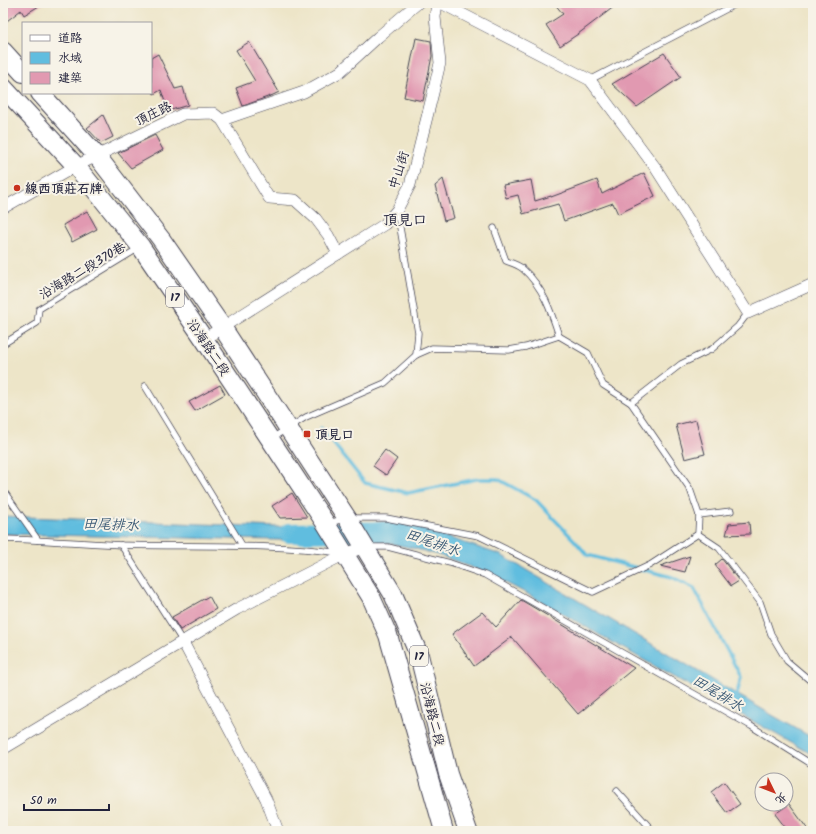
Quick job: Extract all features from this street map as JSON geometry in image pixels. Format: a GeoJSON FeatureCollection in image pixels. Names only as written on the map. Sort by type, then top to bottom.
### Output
{"type":"FeatureCollection","features":[{"type":"Feature","properties":{"kind":"main road"},"geometry":{"type":"LineString","coordinates":[[3,51],[22,72]]}},
{"type":"Feature","properties":{"kind":"main road","name":"沿海路二段"},"geometry":{"type":"LineString","coordinates":[[3,86],[76,166],[141,247],[204,339],[326,524]]}},
{"type":"Feature","properties":{"kind":"main road","name":"沿海路二段"},"geometry":{"type":"LineString","coordinates":[[41,94],[97,156],[162,240],[222,327],[347,518]]}},
{"type":"Feature","properties":{"kind":"main road","name":"17"},"geometry":{"type":"LineString","coordinates":[[347,518],[366,547]]}},
{"type":"Feature","properties":{"kind":"main road","name":"17"},"geometry":{"type":"LineString","coordinates":[[326,524],[345,554]]}},
{"type":"Feature","properties":{"kind":"main road","name":"沿海路二段"},"geometry":{"type":"LineString","coordinates":[[366,547],[393,594],[419,655],[448,774],[468,831]]}},
{"type":"Feature","properties":{"kind":"main road","name":"沿海路二段"},"geometry":{"type":"LineString","coordinates":[[345,554],[371,597],[388,635],[444,831]]}},
{"type":"Feature","properties":{"kind":"street"},"geometry":{"type":"LineString","coordinates":[[338,254],[328,235],[316,219],[295,200],[269,198],[222,120],[304,92],[340,72],[418,3]]}},
{"type":"Feature","properties":{"kind":"street","name":"中山街"},"geometry":{"type":"LineString","coordinates":[[204,339],[385,224],[397,210],[410,185],[440,63],[435,17],[437,3]]}},
{"type":"Feature","properties":{"kind":"street"},"geometry":{"type":"LineString","coordinates":[[441,3],[590,80],[655,167],[748,313],[813,284]]}},
{"type":"Feature","properties":{"kind":"street","name":"頂庄路"},"geometry":{"type":"LineString","coordinates":[[3,208],[76,166],[183,114],[213,113],[222,120]]}},
{"type":"Feature","properties":{"kind":"street"},"geometry":{"type":"LineString","coordinates":[[3,749],[238,609],[345,554],[366,547]]}},
{"type":"Feature","properties":{"kind":"street"},"geometry":{"type":"LineString","coordinates":[[183,642],[266,799],[278,831]]}},
{"type":"Feature","properties":{"kind":"lane"},"geometry":{"type":"LineString","coordinates":[[590,80],[738,3]]}},
{"type":"Feature","properties":{"kind":"lane"},"geometry":{"type":"LineString","coordinates":[[397,210],[418,333],[416,355]]}},
{"type":"Feature","properties":{"kind":"lane"},"geometry":{"type":"LineString","coordinates":[[494,228],[506,260],[523,268],[537,285],[549,304],[559,336],[588,353],[603,385],[632,403],[690,488],[699,515],[698,534]]}},
{"type":"Feature","properties":{"kind":"lane","name":"沿海路二段370巷"},"geometry":{"type":"LineString","coordinates":[[3,344],[37,323],[39,309],[141,247]]}},
{"type":"Feature","properties":{"kind":"lane"},"geometry":{"type":"LineString","coordinates":[[632,403],[682,364],[712,349],[738,326],[748,313]]}},
{"type":"Feature","properties":{"kind":"lane"},"geometry":{"type":"LineString","coordinates":[[270,439],[306,417],[385,383],[416,355],[432,348],[509,350],[526,347],[559,336]]}},
{"type":"Feature","properties":{"kind":"lane"},"geometry":{"type":"LineString","coordinates":[[145,386],[242,545]]}},
{"type":"Feature","properties":{"kind":"lane"},"geometry":{"type":"LineString","coordinates":[[3,490],[38,540]]}},
{"type":"Feature","properties":{"kind":"lane"},"geometry":{"type":"LineString","coordinates":[[699,515],[730,511]]}},
{"type":"Feature","properties":{"kind":"lane"},"geometry":{"type":"LineString","coordinates":[[326,524],[347,518],[386,518],[479,536],[593,592],[650,565],[698,534]]}},
{"type":"Feature","properties":{"kind":"lane"},"geometry":{"type":"LineString","coordinates":[[698,534],[720,548],[760,602],[771,634],[787,661],[813,683]]}},
{"type":"Feature","properties":{"kind":"lane"},"geometry":{"type":"LineString","coordinates":[[3,539],[121,545],[242,545],[320,550],[345,554]]}},
{"type":"Feature","properties":{"kind":"lane"},"geometry":{"type":"LineString","coordinates":[[121,545],[183,642]]}},
{"type":"Feature","properties":{"kind":"lane"},"geometry":{"type":"LineString","coordinates":[[366,547],[388,547],[450,563],[485,575],[751,726],[813,765]]}},
{"type":"Feature","properties":{"kind":"lane"},"geometry":{"type":"LineString","coordinates":[[617,791],[653,831]]}},
{"type":"Feature","properties":{"kind":"water"},"geometry":{"type":"Polygon","coordinates":[[[3,516],[277,527],[312,526],[321,541],[3,534],[3,516]]]}},
{"type":"Feature","properties":{"kind":"water"},"geometry":{"type":"Polygon","coordinates":[[[393,523],[417,527],[501,555],[813,738],[813,755],[527,594],[470,567],[440,556],[410,547],[378,542],[368,525],[393,523]]]}},
{"type":"Feature","properties":{"kind":"building"},"geometry":{"type":"Polygon","coordinates":[[[3,3],[44,3],[24,15],[21,10],[3,24],[3,3]]]}},
{"type":"Feature","properties":{"kind":"building"},"geometry":{"type":"Polygon","coordinates":[[[554,3],[619,3],[560,46],[546,25],[563,14],[554,3]]]}},
{"type":"Feature","properties":{"kind":"building"},"geometry":{"type":"Polygon","coordinates":[[[416,38],[431,41],[432,56],[423,101],[404,97],[416,38]]]}},
{"type":"Feature","properties":{"kind":"building"},"geometry":{"type":"Polygon","coordinates":[[[249,42],[279,92],[243,106],[236,88],[255,81],[236,50],[249,42]]]}},
{"type":"Feature","properties":{"kind":"building"},"geometry":{"type":"Polygon","coordinates":[[[664,53],[681,77],[637,107],[612,84],[664,53]]]}},
{"type":"Feature","properties":{"kind":"building"},"geometry":{"type":"Polygon","coordinates":[[[158,54],[175,89],[183,87],[188,105],[168,111],[161,90],[154,94],[152,90],[152,57],[158,54]]]}},
{"type":"Feature","properties":{"kind":"building"},"geometry":{"type":"Polygon","coordinates":[[[103,115],[113,137],[101,143],[87,128],[103,115]]]}},
{"type":"Feature","properties":{"kind":"building"},"geometry":{"type":"Polygon","coordinates":[[[155,135],[163,150],[131,168],[118,153],[155,135]]]}},
{"type":"Feature","properties":{"kind":"building"},"geometry":{"type":"Polygon","coordinates":[[[644,173],[655,196],[618,214],[613,203],[564,221],[558,204],[523,214],[518,195],[506,198],[503,185],[531,180],[535,201],[551,197],[597,180],[602,194],[644,173]]]}},
{"type":"Feature","properties":{"kind":"building"},"geometry":{"type":"Polygon","coordinates":[[[443,179],[454,218],[444,221],[435,186],[443,179]]]}},
{"type":"Feature","properties":{"kind":"building"},"geometry":{"type":"Polygon","coordinates":[[[87,211],[97,229],[72,242],[63,225],[87,211]]]}},
{"type":"Feature","properties":{"kind":"building"},"geometry":{"type":"Polygon","coordinates":[[[220,385],[225,394],[195,411],[189,402],[220,385]]]}},
{"type":"Feature","properties":{"kind":"building"},"geometry":{"type":"Polygon","coordinates":[[[696,420],[705,454],[685,459],[676,425],[696,420]]]}},
{"type":"Feature","properties":{"kind":"building"},"geometry":{"type":"Polygon","coordinates":[[[385,450],[397,459],[386,475],[373,466],[385,450]]]}},
{"type":"Feature","properties":{"kind":"building"},"geometry":{"type":"Polygon","coordinates":[[[292,493],[307,517],[280,518],[272,506],[292,493]]]}},
{"type":"Feature","properties":{"kind":"building"},"geometry":{"type":"Polygon","coordinates":[[[749,522],[750,534],[726,535],[729,524],[749,522]]]}},
{"type":"Feature","properties":{"kind":"building"},"geometry":{"type":"Polygon","coordinates":[[[690,556],[685,572],[660,566],[690,556]]]}},
{"type":"Feature","properties":{"kind":"building"},"geometry":{"type":"Polygon","coordinates":[[[722,559],[739,581],[731,586],[715,565],[722,559]]]}},
{"type":"Feature","properties":{"kind":"building"},"geometry":{"type":"Polygon","coordinates":[[[209,596],[216,609],[180,630],[172,617],[209,596]]]}},
{"type":"Feature","properties":{"kind":"building"},"geometry":{"type":"Polygon","coordinates":[[[521,600],[634,668],[578,714],[512,637],[474,666],[452,634],[482,612],[496,627],[521,600]]]}},
{"type":"Feature","properties":{"kind":"building"},"geometry":{"type":"Polygon","coordinates":[[[724,782],[740,804],[727,813],[711,792],[724,782]]]}},
{"type":"Feature","properties":{"kind":"building"},"geometry":{"type":"Polygon","coordinates":[[[794,811],[809,831],[788,831],[775,814],[778,812],[794,812],[794,811]]]}},
{"type":"Feature","properties":{"kind":"waterway"},"geometry":{"type":"LineString","coordinates":[[321,428],[365,483],[408,493],[477,479],[498,479],[536,500],[587,555],[672,577],[694,588],[741,677],[736,699]]}},
{"type":"Feature","properties":{"kind":"waterway","name":"田尾排水"},"geometry":{"type":"LineString","coordinates":[[289,533],[399,531]]}},
{"type":"Feature","properties":{"kind":"place","name":"線西頂莊石牌"},"geometry":{"type":"Point","coordinates":[17,188]}},
{"type":"Feature","properties":{"kind":"place","name":"頂見口"},"geometry":{"type":"Point","coordinates":[307,434]}},
{"type":"Feature","properties":{"kind":"district","name":"頂見口"},"geometry":{"type":"Point","coordinates":[405,220]}}]}
